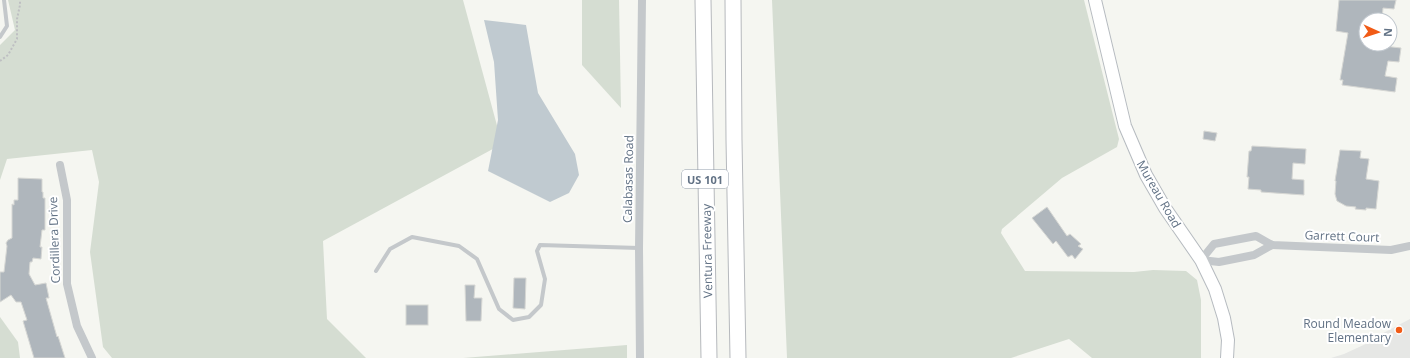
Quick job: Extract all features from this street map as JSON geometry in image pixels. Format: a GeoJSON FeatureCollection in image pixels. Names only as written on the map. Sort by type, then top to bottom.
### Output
{"type":"FeatureCollection","features":[{"type":"Feature","properties":{"kind":"highway","name":"Ventura Freeway"},"geometry":{"type":"LineString","coordinates":[[703,0],[709,358]]}},
{"type":"Feature","properties":{"kind":"highway","name":"US 101"},"geometry":{"type":"LineString","coordinates":[[733,0],[738,358]]}},
{"type":"Feature","properties":{"kind":"main road","name":"Mureau Road"},"geometry":{"type":"LineString","coordinates":[[1095,0],[1125,126],[1146,175],[1165,208],[1201,260],[1215,289],[1224,318],[1228,340],[1228,358]]}},
{"type":"Feature","properties":{"kind":"street","name":"Calabasas Road"},"geometry":{"type":"LineString","coordinates":[[640,358],[639,248],[642,0]]}},
{"type":"Feature","properties":{"kind":"street","name":"Cordillera Drive"},"geometry":{"type":"LineString","coordinates":[[60,166],[67,200],[67,284],[77,326],[92,358]]}},
{"type":"Feature","properties":{"kind":"street","name":"Garrett Court"},"geometry":{"type":"LineString","coordinates":[[1201,260],[1214,244],[1256,236],[1272,245],[1352,250],[1391,250],[1410,246]]}},
{"type":"Feature","properties":{"kind":"street"},"geometry":{"type":"LineString","coordinates":[[1201,260],[1220,262],[1254,255],[1272,245]]}},
{"type":"Feature","properties":{"kind":"lane"},"geometry":{"type":"LineString","coordinates":[[0,37],[6,26],[4,0]]}},
{"type":"Feature","properties":{"kind":"lane"},"geometry":{"type":"LineString","coordinates":[[376,271],[390,249],[412,237],[459,246],[477,259],[499,309],[513,320],[529,318],[541,305],[545,279],[537,251],[540,245],[639,248]]}},
{"type":"Feature","properties":{"kind":"path"},"geometry":{"type":"LineString","coordinates":[[0,61],[8,55],[17,39],[17,19],[20,0]]}},
{"type":"Feature","properties":{"kind":"shaded area"},"geometry":{"type":"Polygon","coordinates":[[[8,0],[463,0],[502,144],[323,241],[327,319],[366,358],[112,358],[103,347],[90,252],[99,182],[92,150],[7,159],[0,180],[0,45],[15,30],[8,0]]]}},
{"type":"Feature","properties":{"kind":"shaded area"},"geometry":{"type":"Polygon","coordinates":[[[582,0],[619,0],[621,108],[582,65],[582,0]]]}},
{"type":"Feature","properties":{"kind":"shaded area"},"geometry":{"type":"Polygon","coordinates":[[[772,0],[1084,0],[1119,139],[1117,147],[1062,178],[1002,229],[1001,233],[1025,271],[1186,271],[1197,280],[1201,300],[1201,358],[1092,358],[1069,339],[1011,358],[787,358],[772,0]]]}},
{"type":"Feature","properties":{"kind":"shaded area"},"geometry":{"type":"Polygon","coordinates":[[[484,20],[526,25],[538,93],[575,154],[579,175],[569,193],[550,202],[488,171],[498,120],[494,62],[484,20]]]}},
{"type":"Feature","properties":{"kind":"shaded area"},"geometry":{"type":"Polygon","coordinates":[[[0,317],[18,342],[20,358],[0,358],[0,317]]]}},
{"type":"Feature","properties":{"kind":"shaded area","name":"Round Meadow Elementary"},"geometry":{"type":"Polygon","coordinates":[[[1410,319],[1410,358],[1331,358],[1344,354],[1370,342],[1370,340],[1410,319]]]}},
{"type":"Feature","properties":{"kind":"shaded area"},"geometry":{"type":"Polygon","coordinates":[[[627,345],[627,358],[463,358],[627,345]]]}},
{"type":"Feature","properties":{"kind":"building"},"geometry":{"type":"Polygon","coordinates":[[[1339,0],[1396,0],[1394,9],[1383,8],[1383,12],[1358,12],[1358,52],[1398,52],[1398,48],[1401,48],[1399,62],[1388,61],[1385,76],[1397,78],[1395,92],[1342,85],[1343,80],[1340,80],[1348,33],[1336,31],[1339,0]]]}},
{"type":"Feature","properties":{"kind":"building"},"geometry":{"type":"Polygon","coordinates":[[[1204,131],[1217,133],[1215,141],[1203,139],[1204,131]]]}},
{"type":"Feature","properties":{"kind":"building"},"geometry":{"type":"Polygon","coordinates":[[[1252,146],[1306,149],[1305,164],[1293,163],[1292,179],[1304,180],[1304,195],[1261,192],[1261,190],[1248,189],[1249,177],[1247,177],[1249,151],[1251,151],[1252,146]]]}},
{"type":"Feature","properties":{"kind":"building"},"geometry":{"type":"Polygon","coordinates":[[[1340,150],[1361,151],[1360,158],[1369,159],[1366,179],[1379,181],[1376,209],[1355,209],[1356,207],[1346,206],[1337,201],[1335,194],[1335,181],[1340,150]]]}},
{"type":"Feature","properties":{"kind":"building"},"geometry":{"type":"Polygon","coordinates":[[[18,178],[42,179],[42,192],[43,198],[45,198],[45,230],[42,230],[40,247],[42,247],[41,259],[33,258],[32,262],[30,262],[29,274],[35,285],[46,283],[49,298],[46,298],[57,337],[58,336],[65,358],[34,358],[23,321],[27,320],[21,302],[16,302],[11,295],[0,302],[0,272],[4,272],[7,246],[6,243],[12,238],[12,204],[14,205],[14,200],[18,200],[18,178]]]}},
{"type":"Feature","properties":{"kind":"building"},"geometry":{"type":"Polygon","coordinates":[[[1047,207],[1067,236],[1070,234],[1081,244],[1078,246],[1083,249],[1075,259],[1072,255],[1068,257],[1056,241],[1053,244],[1032,218],[1047,207]]]}},
{"type":"Feature","properties":{"kind":"building"},"geometry":{"type":"Polygon","coordinates":[[[514,278],[526,278],[525,309],[513,308],[514,278]]]}},
{"type":"Feature","properties":{"kind":"building"},"geometry":{"type":"Polygon","coordinates":[[[465,285],[475,285],[474,298],[482,298],[481,321],[466,321],[465,285]]]}},
{"type":"Feature","properties":{"kind":"building"},"geometry":{"type":"Polygon","coordinates":[[[406,305],[428,305],[428,325],[406,325],[406,305]]]}},
{"type":"Feature","properties":{"kind":"place","name":"Round Meadow Elementary"},"geometry":{"type":"Point","coordinates":[1399,330]}}]}
